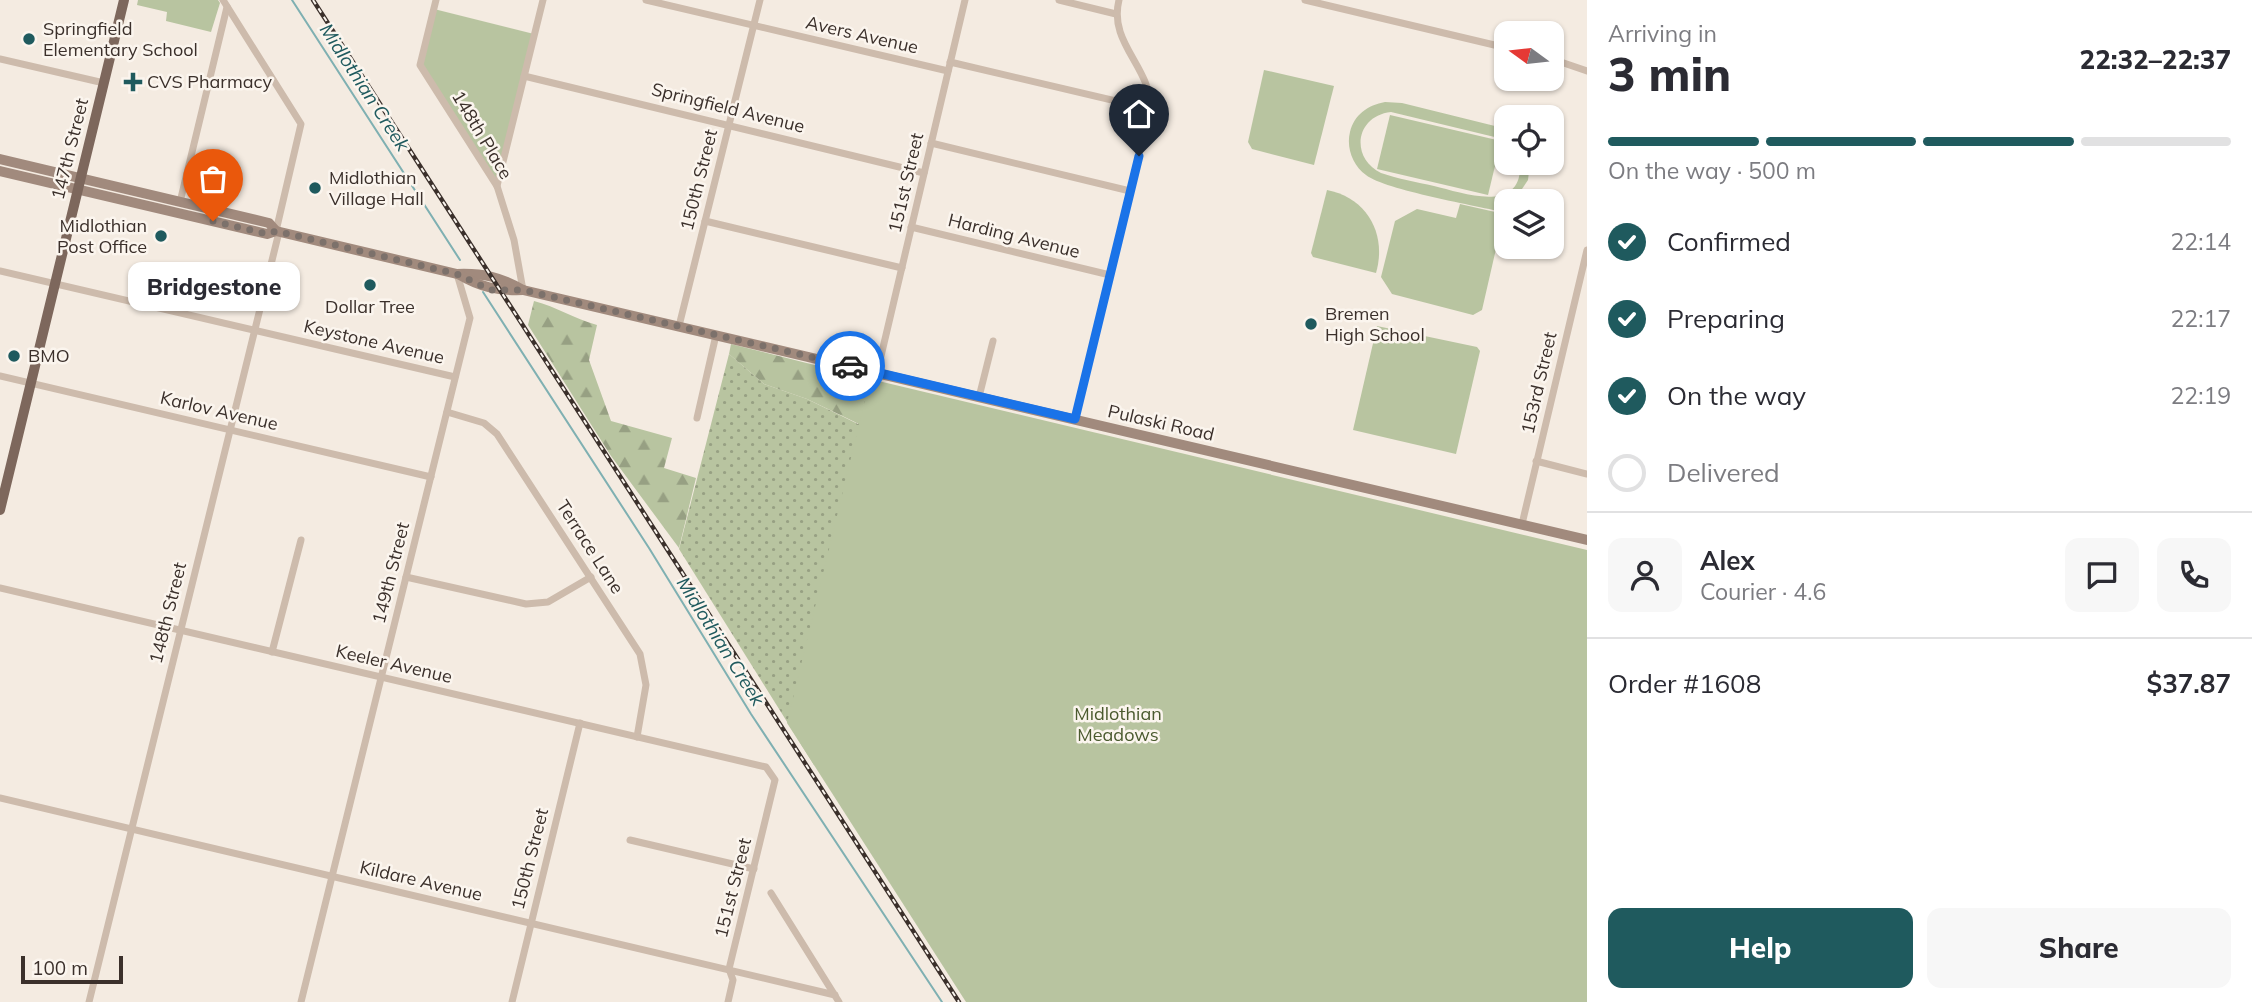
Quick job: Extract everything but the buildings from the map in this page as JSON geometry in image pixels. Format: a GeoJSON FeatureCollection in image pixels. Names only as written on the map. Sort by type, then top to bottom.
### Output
{"type":"FeatureCollection","features":[{"type":"Feature","properties":{"kind":"main road","name":"147th Street"},"geometry":{"type":"LineString","coordinates":[[0,510],[124,0]]}},
{"type":"Feature","properties":{"kind":"main road","name":"Pulaski Road"},"geometry":{"type":"LineString","coordinates":[[0,159],[80,184],[267,234],[277,232],[457,274],[480,273],[496,276],[523,290],[1587,540]]}},
{"type":"Feature","properties":{"kind":"main road","name":"Pulaski Road"},"geometry":{"type":"LineString","coordinates":[[0,171],[180,202],[269,223],[277,232]]}},
{"type":"Feature","properties":{"kind":"street","name":"148th Place"},"geometry":{"type":"LineString","coordinates":[[436,0],[420,65],[497,186],[514,240],[523,290]]}},
{"type":"Feature","properties":{"kind":"street"},"geometry":{"type":"LineString","coordinates":[[497,186],[542,0]]}},
{"type":"Feature","properties":{"kind":"street","name":"Avers Avenue"},"geometry":{"type":"LineString","coordinates":[[646,0],[948,71]]}},
{"type":"Feature","properties":{"kind":"street","name":"150th Street"},"geometry":{"type":"LineString","coordinates":[[680,326],[760,0]]}},
{"type":"Feature","properties":{"kind":"street","name":"151st Street"},"geometry":{"type":"LineString","coordinates":[[877,373],[965,0]]}},
{"type":"Feature","properties":{"kind":"street"},"geometry":{"type":"LineString","coordinates":[[1059,0],[1116,14]]}},
{"type":"Feature","properties":{"kind":"street"},"geometry":{"type":"LineString","coordinates":[[1075,419],[1150,109],[1151,94],[1146,79],[1123,44],[1116,14],[1119,0]]}},
{"type":"Feature","properties":{"kind":"street"},"geometry":{"type":"LineString","coordinates":[[1305,0],[1494,45]]}},
{"type":"Feature","properties":{"kind":"street"},"geometry":{"type":"LineString","coordinates":[[180,202],[225,4]]}},
{"type":"Feature","properties":{"kind":"street","name":"148th Street"},"geometry":{"type":"LineString","coordinates":[[89,1002],[254,330],[301,124],[225,4]]}},
{"type":"Feature","properties":{"kind":"street"},"geometry":{"type":"LineString","coordinates":[[0,59],[104,83]]}},
{"type":"Feature","properties":{"kind":"street"},"geometry":{"type":"LineString","coordinates":[[950,62],[1150,109]]}},
{"type":"Feature","properties":{"kind":"street"},"geometry":{"type":"LineString","coordinates":[[1564,62],[1576,64],[1587,71]]}},
{"type":"Feature","properties":{"kind":"street","name":"Springfield Avenue"},"geometry":{"type":"LineString","coordinates":[[524,76],[924,173]]}},
{"type":"Feature","properties":{"kind":"street"},"geometry":{"type":"LineString","coordinates":[[931,143],[1130,191]]}},
{"type":"Feature","properties":{"kind":"street"},"geometry":{"type":"LineString","coordinates":[[705,222],[902,268]]}},
{"type":"Feature","properties":{"kind":"street","name":"Harding Avenue"},"geometry":{"type":"LineString","coordinates":[[911,227],[1110,275]]}},
{"type":"Feature","properties":{"kind":"street","name":"153rd Street"},"geometry":{"type":"LineString","coordinates":[[1522,524],[1587,250]]}},
{"type":"Feature","properties":{"kind":"street","name":"Keystone Avenue"},"geometry":{"type":"LineString","coordinates":[[0,271],[455,377]]}},
{"type":"Feature","properties":{"kind":"street","name":"149th Street"},"geometry":{"type":"LineString","coordinates":[[301,1002],[470,318],[457,274]]}},
{"type":"Feature","properties":{"kind":"street"},"geometry":{"type":"LineString","coordinates":[[697,418],[716,335]]}},
{"type":"Feature","properties":{"kind":"street"},"geometry":{"type":"LineString","coordinates":[[979,397],[993,341]]}},
{"type":"Feature","properties":{"kind":"street","name":"Karlov Avenue"},"geometry":{"type":"LineString","coordinates":[[0,376],[431,477]]}},
{"type":"Feature","properties":{"kind":"street","name":"Terrace Lane"},"geometry":{"type":"LineString","coordinates":[[447,412],[484,423],[497,434],[640,654],[645,668],[645,698],[637,737]]}},
{"type":"Feature","properties":{"kind":"street"},"geometry":{"type":"LineString","coordinates":[[1536,461],[1587,474]]}},
{"type":"Feature","properties":{"kind":"street"},"geometry":{"type":"LineString","coordinates":[[272,652],[301,540]]}},
{"type":"Feature","properties":{"kind":"street"},"geometry":{"type":"LineString","coordinates":[[406,577],[526,604],[548,602],[591,577]]}},
{"type":"Feature","properties":{"kind":"street","name":"Keeler Avenue"},"geometry":{"type":"LineString","coordinates":[[0,588],[766,767],[775,780]]}},
{"type":"Feature","properties":{"kind":"street","name":"150th Street"},"geometry":{"type":"LineString","coordinates":[[512,1002],[580,723]]}},
{"type":"Feature","properties":{"kind":"street","name":"151st Street"},"geometry":{"type":"LineString","coordinates":[[727,1002],[733,980],[729,969],[775,780]]}},
{"type":"Feature","properties":{"kind":"street","name":"Kildare Avenue"},"geometry":{"type":"LineString","coordinates":[[0,798],[729,969],[837,999]]}},
{"type":"Feature","properties":{"kind":"street"},"geometry":{"type":"LineString","coordinates":[[630,840],[754,869]]}},
{"type":"Feature","properties":{"kind":"street"},"geometry":{"type":"LineString","coordinates":[[771,893],[837,999]]}},
{"type":"Feature","properties":{"kind":"green space"},"geometry":{"type":"Polygon","coordinates":[[[138,0],[218,0],[220,3],[211,32],[166,21],[167,12],[137,5],[138,0]]]}},
{"type":"Feature","properties":{"kind":"green space"},"geometry":{"type":"Polygon","coordinates":[[[434,9],[534,34],[497,186],[420,65],[434,9]]]}},
{"type":"Feature","properties":{"kind":"green space"},"geometry":{"type":"Polygon","coordinates":[[[1264,70],[1334,86],[1314,165],[1252,149],[1248,142],[1264,70]]]}},
{"type":"Feature","properties":{"kind":"green space"},"geometry":{"type":"Polygon","coordinates":[[[1385,102],[1402,103],[1494,126],[1494,137],[1391,112],[1370,121],[1361,138],[1361,148],[1364,158],[1381,173],[1475,196],[1494,196],[1494,210],[1392,186],[1376,181],[1361,171],[1354,162],[1349,138],[1355,121],[1373,106],[1385,102]]]}},
{"type":"Feature","properties":{"kind":"green space"},"geometry":{"type":"Polygon","coordinates":[[[1390,115],[1494,139],[1494,170],[1488,195],[1377,169],[1390,115]]]}},
{"type":"Feature","properties":{"kind":"green space"},"geometry":{"type":"Polygon","coordinates":[[[1518,175],[1529,175],[1522,189],[1513,189],[1518,175]]]}},
{"type":"Feature","properties":{"kind":"green space"},"geometry":{"type":"Polygon","coordinates":[[[1327,190],[1354,201],[1371,220],[1379,245],[1376,273],[1313,257],[1311,253],[1327,190]]]}},
{"type":"Feature","properties":{"kind":"green space"},"geometry":{"type":"Polygon","coordinates":[[[1460,204],[1494,212],[1494,258],[1482,310],[1473,315],[1392,294],[1381,277],[1395,221],[1417,209],[1456,218],[1460,204]]]}},
{"type":"Feature","properties":{"kind":"green space"},"geometry":{"type":"Polygon","coordinates":[[[534,301],[597,325],[589,360],[611,421],[672,438],[664,468],[696,478],[679,548],[611,456],[528,325],[534,301]]]}},
{"type":"Feature","properties":{"kind":"green space"},"geometry":{"type":"Polygon","coordinates":[[[1377,326],[1477,347],[1480,351],[1456,454],[1353,430],[1377,326]]]}},
{"type":"Feature","properties":{"kind":"green space"},"geometry":{"type":"Polygon","coordinates":[[[731,344],[870,379],[859,424],[807,399],[764,384],[729,354],[731,344]]]}},
{"type":"Feature","properties":{"kind":"green space"},"geometry":{"type":"Polygon","coordinates":[[[729,354],[764,384],[807,399],[858,424],[870,379],[814,765],[679,549],[729,354]]]}},
{"type":"Feature","properties":{"kind":"green space","name":"Midlothian Meadows"},"geometry":{"type":"Polygon","coordinates":[[[870,379],[1587,550],[1587,1002],[966,1002],[787,723],[870,379]]]}},
{"type":"Feature","properties":{"kind":"waterway","name":"Midlothian Creek"},"geometry":{"type":"LineString","coordinates":[[292,0],[460,260]]}},
{"type":"Feature","properties":{"kind":"waterway","name":"Midlothian Creek"},"geometry":{"type":"LineString","coordinates":[[483,292],[649,548],[751,714],[942,1002]]}},
{"type":"Feature","properties":{"kind":"railway"},"geometry":{"type":"LineString","coordinates":[[313,0],[959,1002]]}},
{"type":"Feature","properties":{"kind":"way so far"},"geometry":{"type":"LineString","coordinates":[[213,221],[267,234],[276,231],[457,274],[491,290],[523,290],[850,366]]}},
{"type":"Feature","properties":{"kind":"place","name":"Springfield Elementary School"},"geometry":{"type":"Point","coordinates":[29,39]}},
{"type":"Feature","properties":{"kind":"place","name":"CVS Pharmacy"},"geometry":{"type":"Point","coordinates":[133,82]}},
{"type":"Feature","properties":{"kind":"place","name":"Midlothian Village Hall"},"geometry":{"type":"Point","coordinates":[315,188]}},
{"type":"Feature","properties":{"kind":"place","name":"Bridgestone"},"geometry":{"type":"Point","coordinates":[213,221]}},
{"type":"Feature","properties":{"kind":"place","name":"Midlothian Post Office"},"geometry":{"type":"Point","coordinates":[161,236]}},
{"type":"Feature","properties":{"kind":"place","name":"Dollar Tree"},"geometry":{"type":"Point","coordinates":[370,285]}},
{"type":"Feature","properties":{"kind":"place","name":"Bremen High School"},"geometry":{"type":"Point","coordinates":[1311,324]}},
{"type":"Feature","properties":{"kind":"place","name":"BMO"},"geometry":{"type":"Point","coordinates":[14,356]}},
{"type":"Feature","properties":{"kind":"route"},"geometry":{"type":"LineString","coordinates":[[850,366],[1075,419],[1139,156]]}}]}
